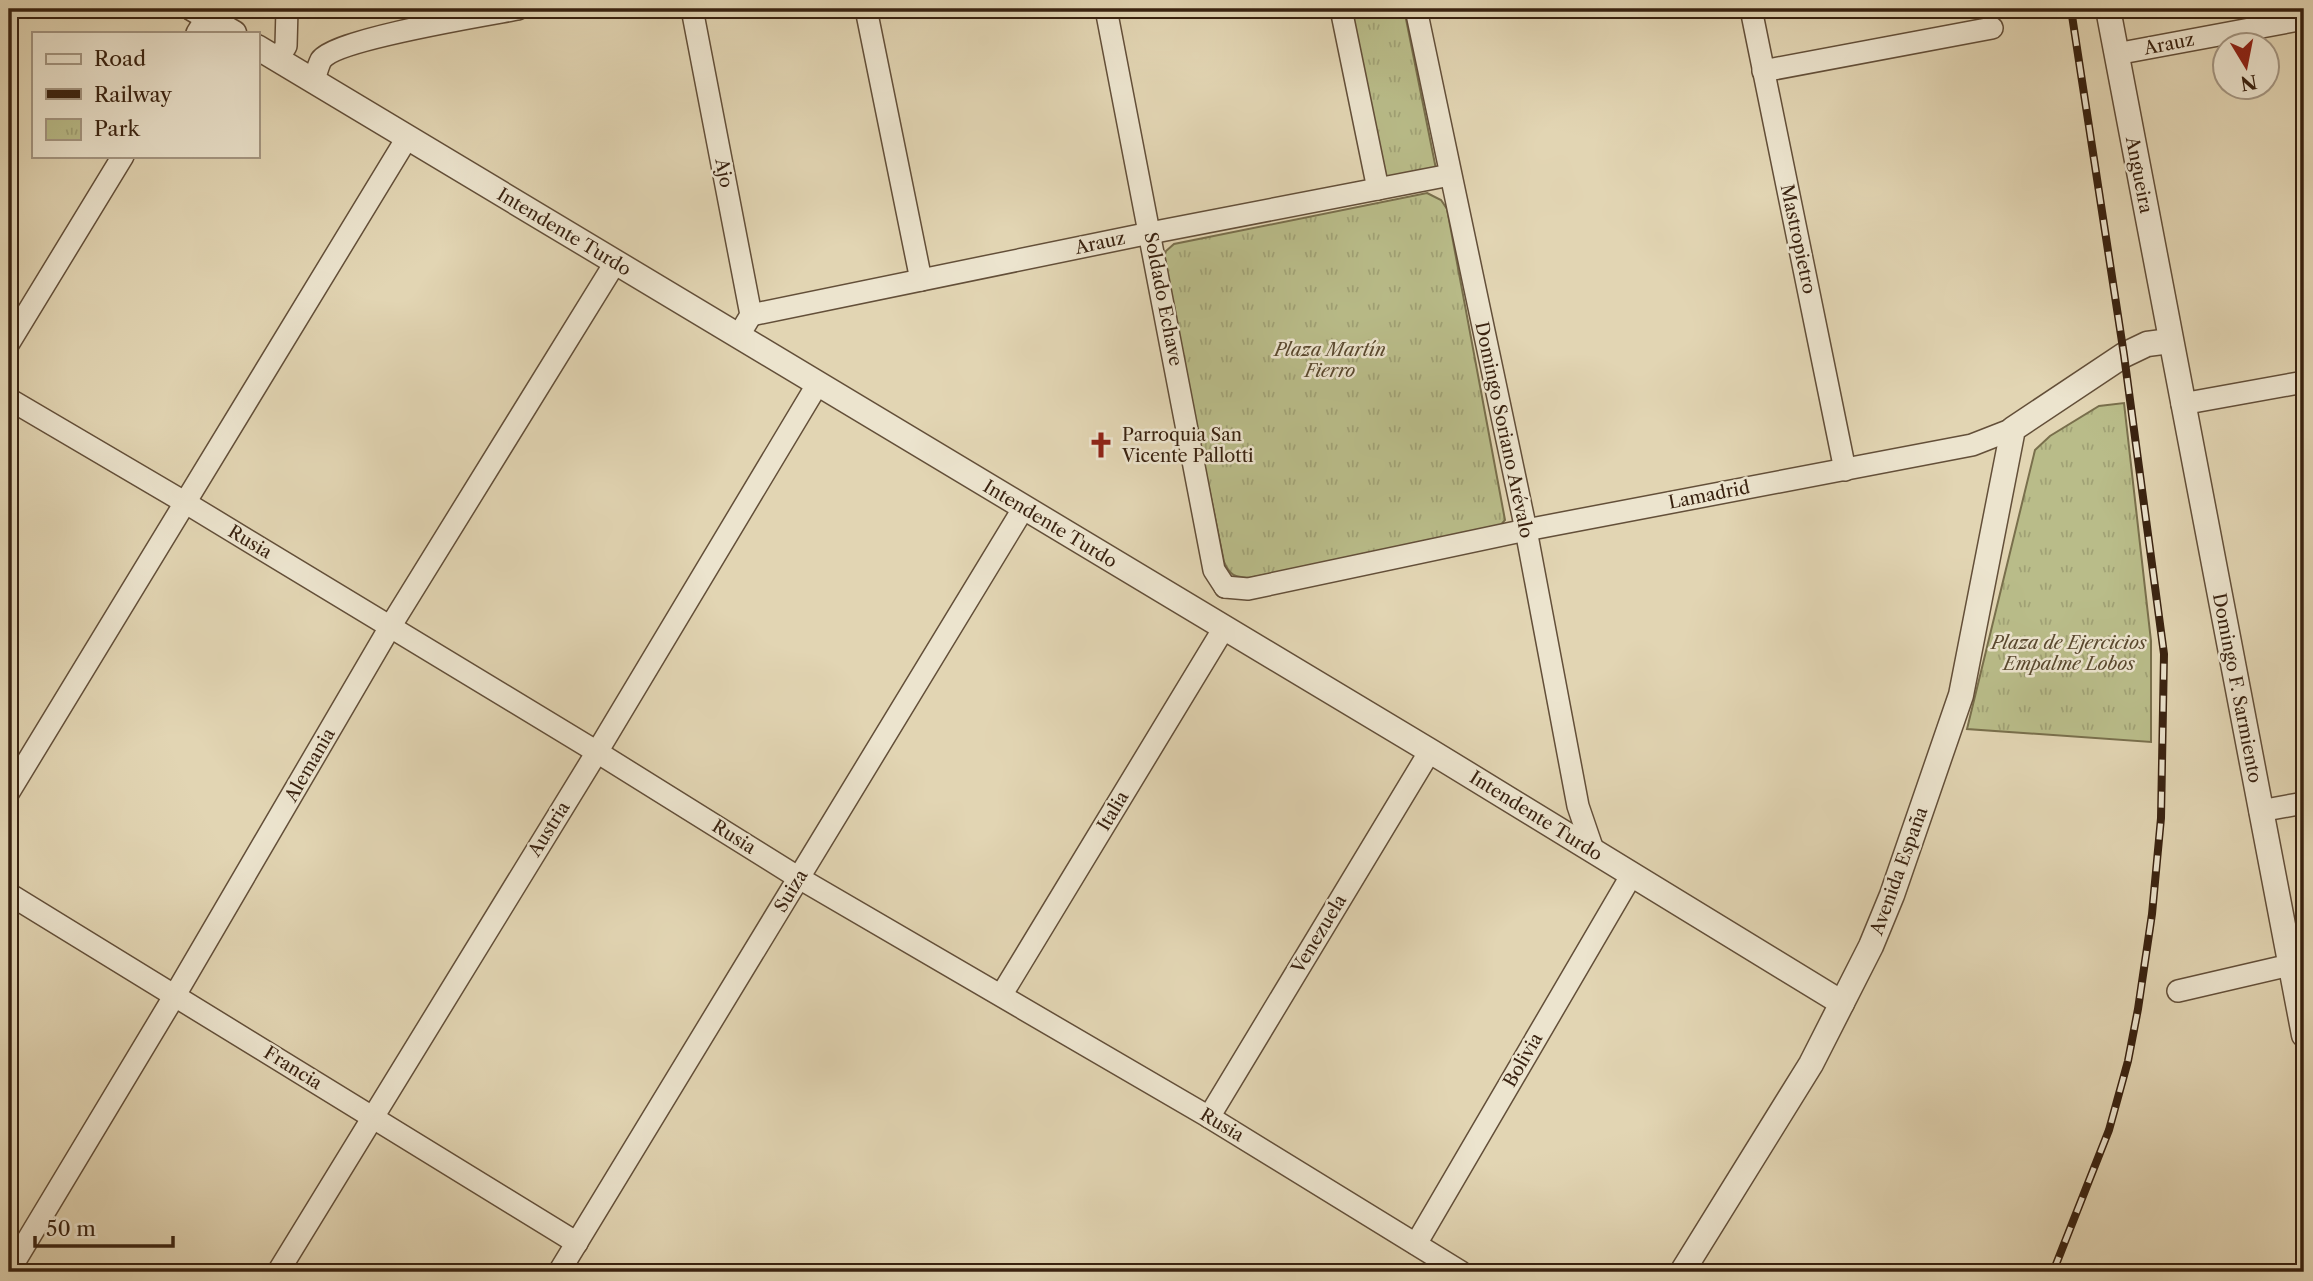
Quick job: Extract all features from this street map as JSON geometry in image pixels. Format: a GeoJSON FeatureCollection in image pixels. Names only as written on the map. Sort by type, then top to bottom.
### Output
{"type":"FeatureCollection","features":[{"type":"Feature","properties":{"kind":"street"},"geometry":{"type":"LineString","coordinates":[[268,53],[286,46],[287,9]]}},
{"type":"Feature","properties":{"kind":"street"},"geometry":{"type":"LineString","coordinates":[[314,80],[322,60],[334,51],[488,12],[518,9]]}},
{"type":"Feature","properties":{"kind":"street","name":"Ajo"},"geometry":{"type":"LineString","coordinates":[[692,9],[745,325]]}},
{"type":"Feature","properties":{"kind":"street"},"geometry":{"type":"LineString","coordinates":[[866,9],[921,280]]}},
{"type":"Feature","properties":{"kind":"street","name":"Soldado Echave"},"geometry":{"type":"LineString","coordinates":[[1106,9],[1214,570],[1225,587]]}},
{"type":"Feature","properties":{"kind":"street"},"geometry":{"type":"LineString","coordinates":[[1341,9],[1378,189]]}},
{"type":"Feature","properties":{"kind":"street","name":"Domingo Soriano Arévalo"},"geometry":{"type":"LineString","coordinates":[[1416,9],[1526,530],[1578,806],[1593,850]]}},
{"type":"Feature","properties":{"kind":"street","name":"Mastropietro"},"geometry":{"type":"LineString","coordinates":[[1751,9],[1845,470]]}},
{"type":"Feature","properties":{"kind":"street","name":"Angueira"},"geometry":{"type":"LineString","coordinates":[[2108,9],[2170,341]]}},
{"type":"Feature","properties":{"kind":"street","name":"Arauz"},"geometry":{"type":"LineString","coordinates":[[2116,54],[2304,19]]}},
{"type":"Feature","properties":{"kind":"street"},"geometry":{"type":"LineString","coordinates":[[199,20],[231,32]]}},
{"type":"Feature","properties":{"kind":"street"},"geometry":{"type":"LineString","coordinates":[[1763,71],[1992,28]]}},
{"type":"Feature","properties":{"kind":"street","name":"Intendente Turdo"},"geometry":{"type":"LineString","coordinates":[[268,53],[615,263],[745,325],[817,385],[1430,751],[1842,1003]]}},
{"type":"Feature","properties":{"kind":"street"},"geometry":{"type":"LineString","coordinates":[[9,792],[408,138]]}},
{"type":"Feature","properties":{"kind":"street"},"geometry":{"type":"LineString","coordinates":[[9,343],[122,158]]}},
{"type":"Feature","properties":{"kind":"street","name":"Arauz"},"geometry":{"type":"LineString","coordinates":[[745,325],[921,280],[1451,175]]}},
{"type":"Feature","properties":{"kind":"street","name":"Alemania"},"geometry":{"type":"LineString","coordinates":[[9,1271],[175,995],[390,627],[615,263]]}},
{"type":"Feature","properties":{"kind":"street","name":"Domingo F. Sarmiento"},"geometry":{"type":"LineString","coordinates":[[2170,341],[2304,1035]]}},
{"type":"Feature","properties":{"kind":"street","name":"Lamadrid"},"geometry":{"type":"LineString","coordinates":[[1225,587],[1248,589],[1526,530],[1972,445],[2013,429],[2124,355],[2147,344],[2170,341]]}},
{"type":"Feature","properties":{"kind":"street"},"geometry":{"type":"LineString","coordinates":[[2182,404],[2304,382]]}},
{"type":"Feature","properties":{"kind":"street","name":"Austria"},"geometry":{"type":"LineString","coordinates":[[278,1272],[597,752],[817,385]]}},
{"type":"Feature","properties":{"kind":"street","name":"Rusia"},"geometry":{"type":"LineString","coordinates":[[9,399],[186,503],[799,877],[1209,1117],[1461,1272]]}},
{"type":"Feature","properties":{"kind":"street","name":"Avenida España"},"geometry":{"type":"LineString","coordinates":[[1682,1272],[1811,1064],[1871,946],[1892,895],[1961,695],[2013,429]]}},
{"type":"Feature","properties":{"kind":"street","name":"Suiza"},"geometry":{"type":"LineString","coordinates":[[559,1272],[1023,509]]}},
{"type":"Feature","properties":{"kind":"street","name":"Italia"},"geometry":{"type":"LineString","coordinates":[[1002,994],[1217,624],[1225,587]]}},
{"type":"Feature","properties":{"kind":"street","name":"Venezuela"},"geometry":{"type":"LineString","coordinates":[[1209,1117],[1430,751]]}},
{"type":"Feature","properties":{"kind":"street"},"geometry":{"type":"LineString","coordinates":[[2260,811],[2304,803]]}},
{"type":"Feature","properties":{"kind":"street","name":"Bolivia"},"geometry":{"type":"LineString","coordinates":[[1416,1244],[1631,876]]}},
{"type":"Feature","properties":{"kind":"street","name":"Francia"},"geometry":{"type":"LineString","coordinates":[[9,894],[577,1243]]}},
{"type":"Feature","properties":{"kind":"street"},"geometry":{"type":"LineString","coordinates":[[2178,991],[2290,965]]}},
{"type":"Feature","properties":{"kind":"green space"},"geometry":{"type":"Polygon","coordinates":[[[1342,9],[1404,9],[1436,169],[1378,180],[1342,9]]]}},
{"type":"Feature","properties":{"kind":"green space","name":"Plaza Martín Fierro"},"geometry":{"type":"Polygon","coordinates":[[[1427,193],[1441,200],[1447,209],[1505,520],[1500,526],[1249,578],[1233,575],[1224,562],[1163,261],[1166,251],[1174,244],[1427,193]]]}},
{"type":"Feature","properties":{"kind":"green space","name":"Plaza de Ejercicios Empalme Lobos"},"geometry":{"type":"Polygon","coordinates":[[[2124,403],[2151,641],[2151,742],[1967,729],[2035,450],[2050,436],[2099,406],[2124,403]]]}},
{"type":"Feature","properties":{"kind":"railway"},"geometry":{"type":"LineString","coordinates":[[2053,1272],[2109,1130],[2128,1061],[2138,1009],[2152,914],[2161,818],[2164,654],[2124,355],[2071,9]]}},
{"type":"Feature","properties":{"kind":"place","name":"Parroquia San Vicente Pallotti"},"geometry":{"type":"Point","coordinates":[1101,445]}}]}
